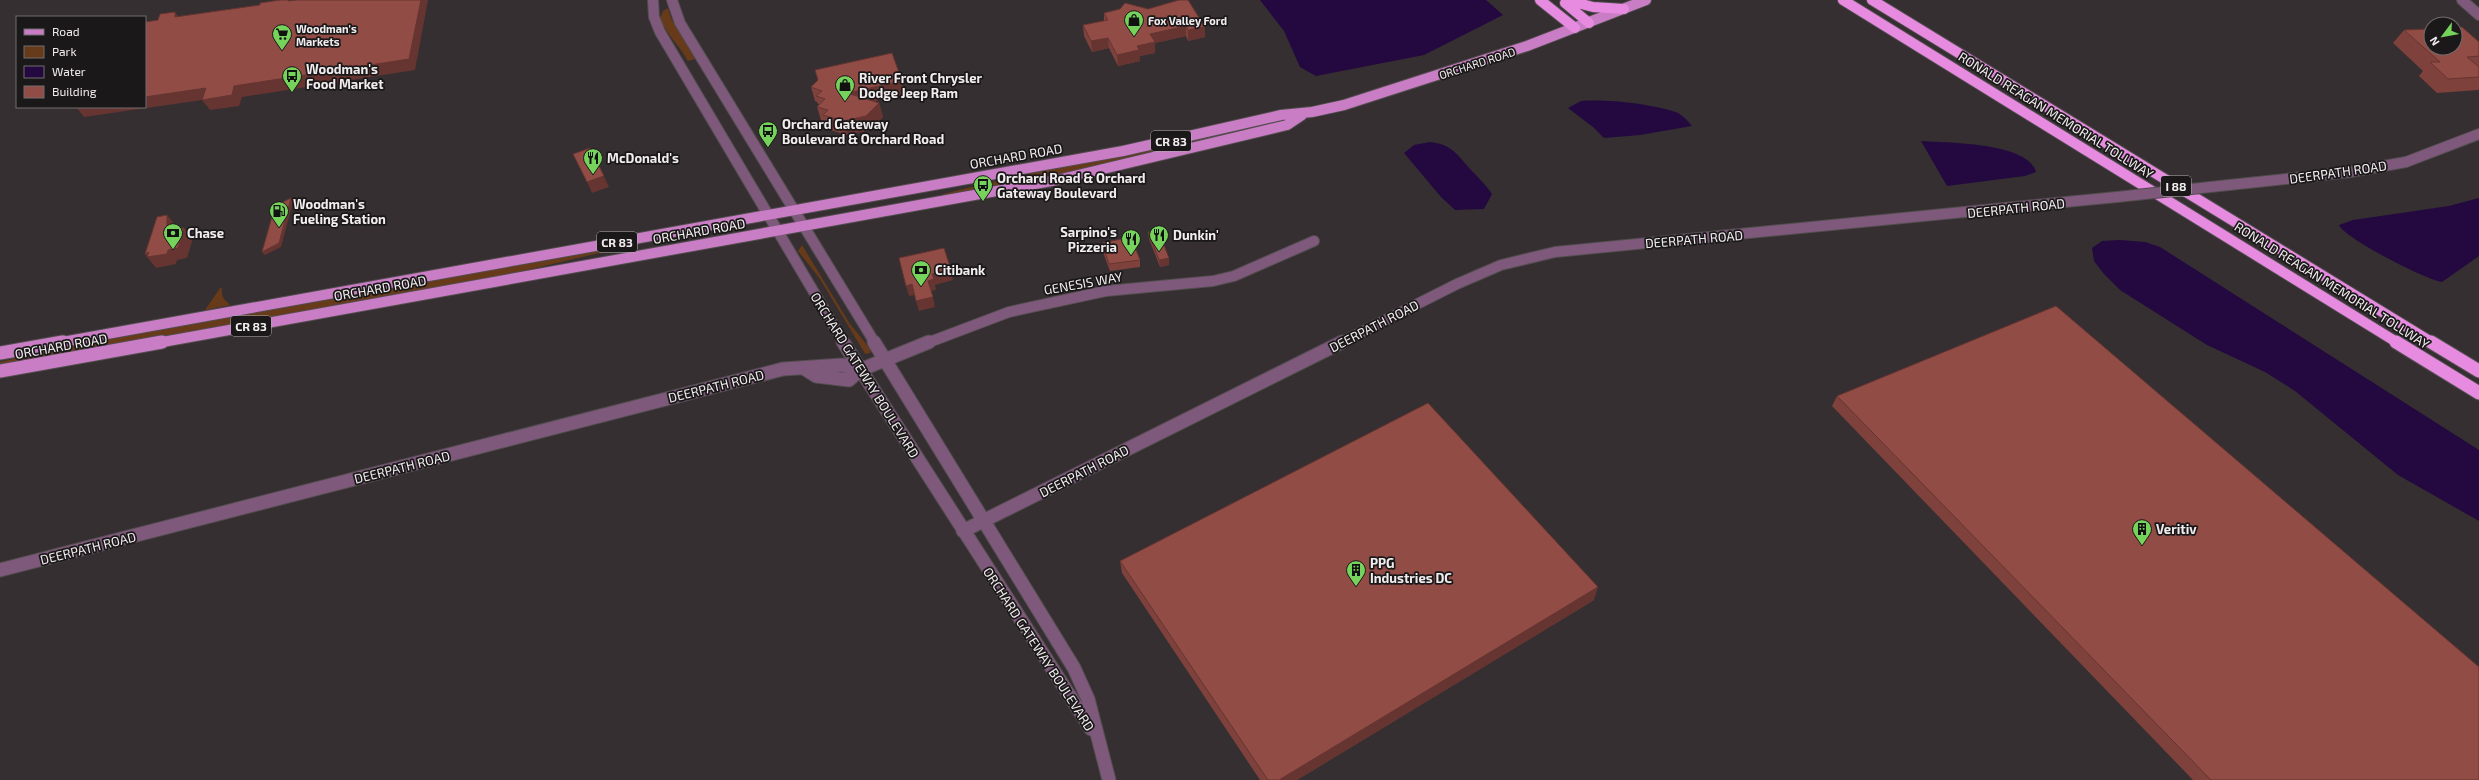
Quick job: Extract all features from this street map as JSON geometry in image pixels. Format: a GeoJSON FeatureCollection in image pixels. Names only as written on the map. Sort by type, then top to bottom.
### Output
{"type":"FeatureCollection","features":[{"type":"Feature","properties":{"kind":"highway"},"geometry":{"type":"LineString","coordinates":[[1540,0],[1575,28]]}},
{"type":"Feature","properties":{"kind":"highway"},"geometry":{"type":"LineString","coordinates":[[1561,0],[1589,23]]}},
{"type":"Feature","properties":{"kind":"highway"},"geometry":{"type":"LineString","coordinates":[[1566,0],[1593,7],[1624,9]]}},
{"type":"Feature","properties":{"kind":"highway","name":"RONALD REAGAN MEMORIAL TOLLWAY"},"geometry":{"type":"LineString","coordinates":[[1843,0],[2479,393]]}},
{"type":"Feature","properties":{"kind":"highway","name":"RONALD REAGAN MEMORIAL TOLLWAY"},"geometry":{"type":"LineString","coordinates":[[1872,0],[2479,371]]}},
{"type":"Feature","properties":{"kind":"main road","name":"ORCHARD ROAD"},"geometry":{"type":"LineString","coordinates":[[0,371],[805,226],[1072,176],[1287,125],[1303,115],[1441,75],[1589,23],[1646,0]]}},
{"type":"Feature","properties":{"kind":"main road","name":"ORCHARD ROAD"},"geometry":{"type":"LineString","coordinates":[[0,353],[1123,151],[1281,115],[1303,115]]}},
{"type":"Feature","properties":{"kind":"street","name":"ORCHARD GATEWAY BOULEVARD"},"geometry":{"type":"LineString","coordinates":[[653,0],[654,17],[660,32],[860,370],[1056,677],[1078,705],[1098,741]]}},
{"type":"Feature","properties":{"kind":"street","name":"ORCHARD GATEWAY BOULEVARD"},"geometry":{"type":"LineString","coordinates":[[672,0],[680,23],[887,360],[983,522],[1074,668],[1088,699],[1109,780]]}},
{"type":"Feature","properties":{"kind":"street"},"geometry":{"type":"LineString","coordinates":[[2462,0],[2479,15]]}},
{"type":"Feature","properties":{"kind":"street","name":"DEERPATH ROAD"},"geometry":{"type":"LineString","coordinates":[[963,531],[1457,284],[1501,265],[1555,252],[2117,197],[2350,172],[2386,166],[2429,154],[2479,134]]}},
{"type":"Feature","properties":{"kind":"street","name":"GENESIS WAY"},"geometry":{"type":"LineString","coordinates":[[860,370],[968,326],[1009,312],[1106,291],[1213,281],[1234,276],[1314,241]]}},
{"type":"Feature","properties":{"kind":"street","name":"DEERPATH ROAD"},"geometry":{"type":"LineString","coordinates":[[0,570],[782,369],[805,369],[816,376],[839,380],[849,380],[860,370]]}},
{"type":"Feature","properties":{"kind":"green space"},"geometry":{"type":"Polygon","coordinates":[[[668,8],[671,18],[695,59],[688,61],[663,24],[660,18],[663,11],[668,8]]]}},
{"type":"Feature","properties":{"kind":"green space"},"geometry":{"type":"Polygon","coordinates":[[[1288,117],[1291,120],[1054,176],[943,196],[943,194],[1029,174],[1288,117]]]}},
{"type":"Feature","properties":{"kind":"green space"},"geometry":{"type":"Polygon","coordinates":[[[802,245],[850,324],[871,350],[870,353],[865,354],[820,279],[798,251],[802,245]]]}},
{"type":"Feature","properties":{"kind":"green space"},"geometry":{"type":"Polygon","coordinates":[[[616,246],[616,249],[502,276],[0,367],[0,362],[89,341],[616,246]]]}},
{"type":"Feature","properties":{"kind":"green space"},"geometry":{"type":"Polygon","coordinates":[[[220,288],[222,288],[223,298],[230,305],[205,310],[220,288]]]}},
{"type":"Feature","properties":{"kind":"water"},"geometry":{"type":"Polygon","coordinates":[[[1260,0],[1486,0],[1503,15],[1424,55],[1316,76],[1300,67],[1284,31],[1260,0]]]}},
{"type":"Feature","properties":{"kind":"water"},"geometry":{"type":"Polygon","coordinates":[[[1581,101],[1617,102],[1656,107],[1678,113],[1692,126],[1640,135],[1604,138],[1593,127],[1568,108],[1581,101]]]}},
{"type":"Feature","properties":{"kind":"water"},"geometry":{"type":"Polygon","coordinates":[[[1921,141],[1967,144],[2003,150],[2018,155],[2030,162],[2036,172],[2025,176],[1947,186],[1921,141]]]}},
{"type":"Feature","properties":{"kind":"water"},"geometry":{"type":"Polygon","coordinates":[[[1430,142],[1451,149],[1488,188],[1492,194],[1484,209],[1455,210],[1441,197],[1404,153],[1414,145],[1430,142]]]}},
{"type":"Feature","properties":{"kind":"water"},"geometry":{"type":"Polygon","coordinates":[[[2479,198],[2479,256],[2442,282],[2433,280],[2386,258],[2355,239],[2344,231],[2339,225],[2353,220],[2449,206],[2479,198]]]}},
{"type":"Feature","properties":{"kind":"water"},"geometry":{"type":"Polygon","coordinates":[[[2120,240],[2145,242],[2160,247],[2479,450],[2479,521],[2398,475],[2295,391],[2265,372],[2207,345],[2120,290],[2104,274],[2094,261],[2092,248],[2102,241],[2120,240]]]}},
{"type":"Feature","properties":{"kind":"building","name":"Woodman's Markets"},"geometry":{"type":"Polygon","coordinates":[[[280,0],[421,0],[409,59],[234,86],[232,95],[202,100],[206,88],[146,97],[146,22],[158,20],[160,14],[175,12],[175,17],[260,5],[260,3],[280,0]]]}},
{"type":"Feature","properties":{"kind":"building","name":"Fox Valley Ford"},"geometry":{"type":"Polygon","coordinates":[[[1179,0],[1188,0],[1205,27],[1188,30],[1186,26],[1150,34],[1155,42],[1137,46],[1139,50],[1117,55],[1108,38],[1091,41],[1083,25],[1108,20],[1104,13],[1120,9],[1125,3],[1148,9],[1179,0]]]}},
{"type":"Feature","properties":{"kind":"building"},"geometry":{"type":"Polygon","coordinates":[[[2463,28],[2479,42],[2479,56],[2467,57],[2479,67],[2479,77],[2448,79],[2430,62],[2440,62],[2433,56],[2463,56],[2463,28]]]}},
{"type":"Feature","properties":{"kind":"building"},"geometry":{"type":"Polygon","coordinates":[[[2423,29],[2423,47],[2404,30],[2423,29]]]}},
{"type":"Feature","properties":{"kind":"building","name":"River Front Chrysler Dodge Jeep Ram"},"geometry":{"type":"Polygon","coordinates":[[[892,53],[902,81],[847,93],[879,103],[866,116],[843,121],[823,115],[828,110],[817,107],[825,99],[816,96],[822,91],[811,87],[818,80],[815,70],[892,53]]]}},
{"type":"Feature","properties":{"kind":"building","name":"McDonald's"},"geometry":{"type":"Polygon","coordinates":[[[590,148],[604,176],[587,182],[573,154],[590,148]]]}},
{"type":"Feature","properties":{"kind":"building","name":"Woodman's Fueling Station"},"geometry":{"type":"Polygon","coordinates":[[[291,198],[279,243],[262,252],[275,206],[291,198]]]}},
{"type":"Feature","properties":{"kind":"building"},"geometry":{"type":"Polygon","coordinates":[[[167,215],[167,229],[184,228],[178,248],[168,250],[167,254],[147,257],[149,252],[145,254],[157,217],[167,215]]]}},
{"type":"Feature","properties":{"kind":"building"},"geometry":{"type":"Polygon","coordinates":[[[1158,230],[1169,258],[1159,260],[1148,232],[1158,230]]]}},
{"type":"Feature","properties":{"kind":"building"},"geometry":{"type":"Polygon","coordinates":[[[1131,237],[1140,260],[1109,264],[1102,243],[1131,237]]]}},
{"type":"Feature","properties":{"kind":"building","name":"Citibank"},"geometry":{"type":"Polygon","coordinates":[[[944,248],[951,270],[932,274],[934,279],[928,281],[933,297],[916,301],[912,284],[906,286],[899,258],[944,248]]]}},
{"type":"Feature","properties":{"kind":"building","name":"Veritiv"},"geometry":{"type":"Polygon","coordinates":[[[2056,306],[2479,667],[2479,780],[2211,780],[1837,396],[2056,306]]]}},
{"type":"Feature","properties":{"kind":"building","name":"PPG Industries DC"},"geometry":{"type":"Polygon","coordinates":[[[1428,403],[1598,587],[1279,780],[1268,780],[1120,561],[1428,403]]]}},
{"type":"Feature","properties":{"kind":"place","name":"Fox Valley Ford"},"geometry":{"type":"Point","coordinates":[1134,37]}},
{"type":"Feature","properties":{"kind":"place","name":"Woodman's Markets"},"geometry":{"type":"Point","coordinates":[282,51]}},
{"type":"Feature","properties":{"kind":"place","name":"Woodman's Food Market"},"geometry":{"type":"Point","coordinates":[292,93]}},
{"type":"Feature","properties":{"kind":"place","name":"River Front Chrysler Dodge Jeep Ram"},"geometry":{"type":"Point","coordinates":[845,102]}},
{"type":"Feature","properties":{"kind":"place","name":"Orchard Gateway Boulevard & Orchard Road"},"geometry":{"type":"Point","coordinates":[768,148]}},
{"type":"Feature","properties":{"kind":"place","name":"McDonald's"},"geometry":{"type":"Point","coordinates":[593,175]}},
{"type":"Feature","properties":{"kind":"place","name":"Orchard Road & Orchard Gateway Boulevard"},"geometry":{"type":"Point","coordinates":[983,202]}},
{"type":"Feature","properties":{"kind":"place","name":"Woodman's Fueling Station"},"geometry":{"type":"Point","coordinates":[279,228]}},
{"type":"Feature","properties":{"kind":"place","name":"Chase"},"geometry":{"type":"Point","coordinates":[173,250]}},
{"type":"Feature","properties":{"kind":"place","name":"Dunkin'"},"geometry":{"type":"Point","coordinates":[1159,252]}},
{"type":"Feature","properties":{"kind":"place","name":"Sarpino's Pizzeria"},"geometry":{"type":"Point","coordinates":[1131,256]}},
{"type":"Feature","properties":{"kind":"place","name":"Citibank"},"geometry":{"type":"Point","coordinates":[921,287]}},
{"type":"Feature","properties":{"kind":"place","name":"Veritiv"},"geometry":{"type":"Point","coordinates":[2142,546]}},
{"type":"Feature","properties":{"kind":"place","name":"PPG Industries DC"},"geometry":{"type":"Point","coordinates":[1356,587]}}]}
